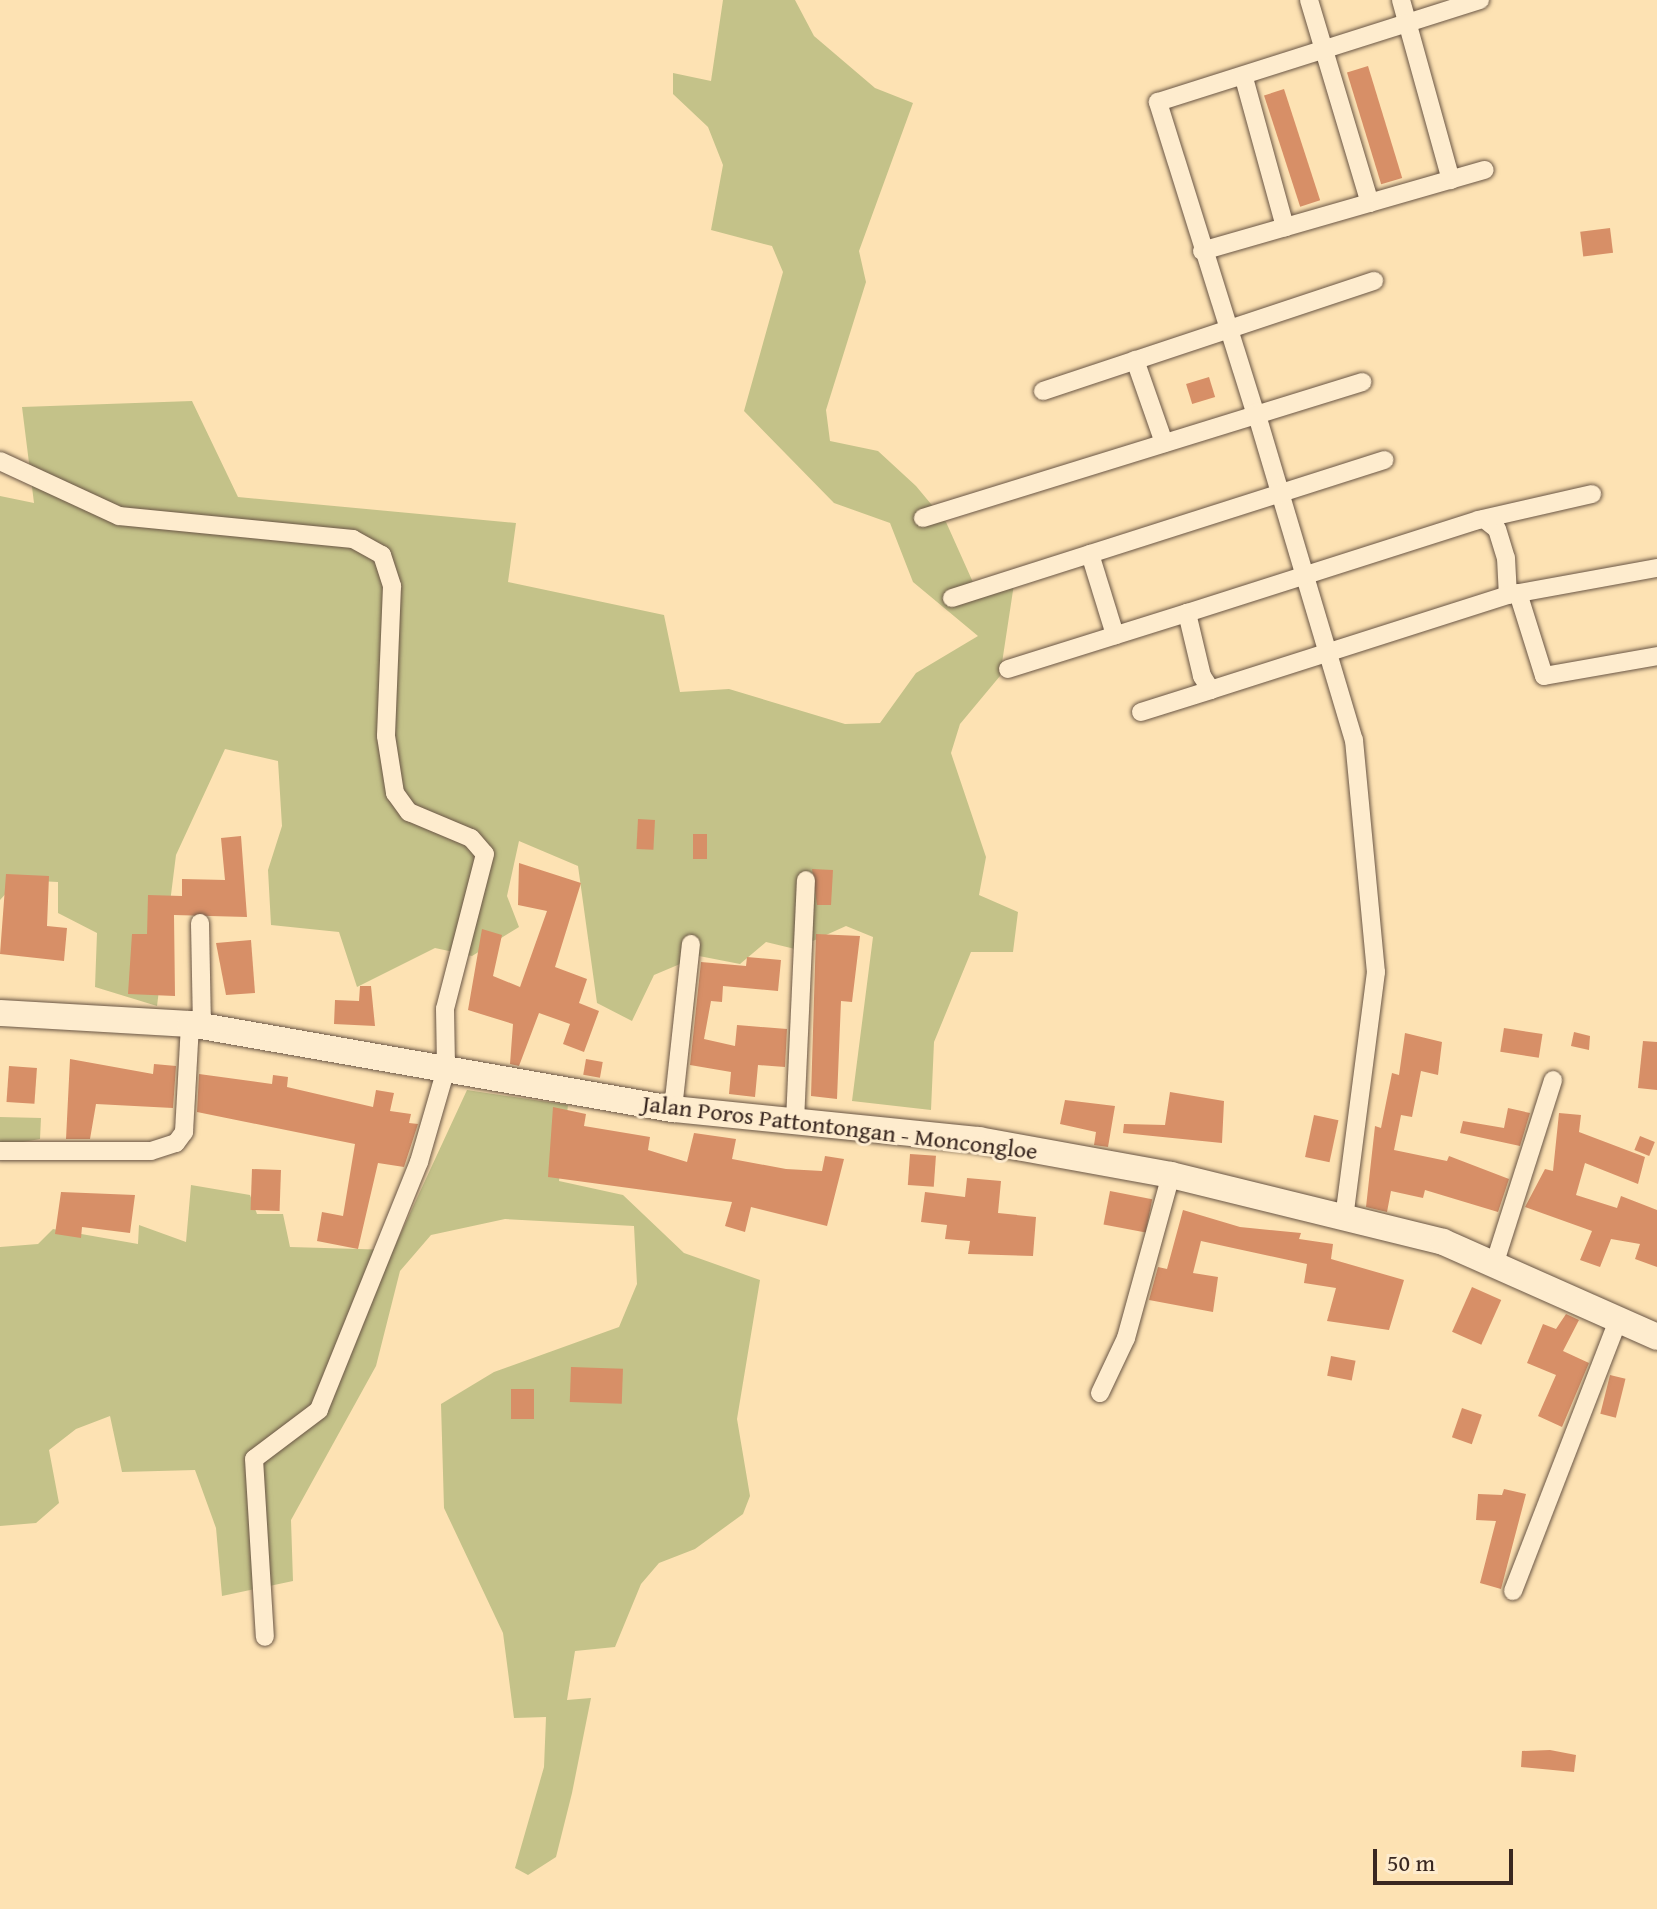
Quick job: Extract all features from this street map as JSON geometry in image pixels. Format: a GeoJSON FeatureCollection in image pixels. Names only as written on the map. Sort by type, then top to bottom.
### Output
{"type":"FeatureCollection","features":[{"type":"Feature","properties":{"kind":"street"},"geometry":{"type":"LineString","coordinates":[[1309,0],[1370,203]]}},
{"type":"Feature","properties":{"kind":"street"},"geometry":{"type":"LineString","coordinates":[[1401,0],[1451,180]]}},
{"type":"Feature","properties":{"kind":"street"},"geometry":{"type":"LineString","coordinates":[[1345,1212],[1376,972],[1354,740],[1334,653],[1285,493],[1227,331],[1158,102],[1410,28],[1480,0]]}},
{"type":"Feature","properties":{"kind":"street"},"geometry":{"type":"LineString","coordinates":[[1244,78],[1285,227]]}},
{"type":"Feature","properties":{"kind":"street"},"geometry":{"type":"LineString","coordinates":[[1202,251],[1485,170]]}},
{"type":"Feature","properties":{"kind":"street"},"geometry":{"type":"LineString","coordinates":[[1043,391],[1374,281]]}},
{"type":"Feature","properties":{"kind":"street"},"geometry":{"type":"LineString","coordinates":[[1135,360],[1164,443]]}},
{"type":"Feature","properties":{"kind":"street"},"geometry":{"type":"LineString","coordinates":[[923,518],[1256,412],[1362,382]]}},
{"type":"Feature","properties":{"kind":"street"},"geometry":{"type":"LineString","coordinates":[[952,598],[1385,460]]}},
{"type":"Feature","properties":{"kind":"street"},"geometry":{"type":"LineString","coordinates":[[0,461],[119,516],[353,539],[382,555],[392,586],[386,736],[395,793],[409,812],[471,838],[485,854],[445,1009],[446,1069],[419,1162],[319,1410],[254,1459],[265,1637]]}},
{"type":"Feature","properties":{"kind":"street"},"geometry":{"type":"LineString","coordinates":[[1008,669],[1484,519],[1592,494]]}},
{"type":"Feature","properties":{"kind":"street"},"geometry":{"type":"LineString","coordinates":[[1484,519],[1502,544],[1513,594],[1544,676],[1657,656]]}},
{"type":"Feature","properties":{"kind":"street"},"geometry":{"type":"LineString","coordinates":[[1090,554],[1115,635]]}},
{"type":"Feature","properties":{"kind":"street"},"geometry":{"type":"LineString","coordinates":[[1141,712],[1513,594],[1657,568]]}},
{"type":"Feature","properties":{"kind":"street"},"geometry":{"type":"LineString","coordinates":[[1187,613],[1211,690]]}},
{"type":"Feature","properties":{"kind":"street"},"geometry":{"type":"LineString","coordinates":[[795,1121],[806,880]]}},
{"type":"Feature","properties":{"kind":"street"},"geometry":{"type":"LineString","coordinates":[[0,1151],[151,1151],[176,1143],[184,1132],[196,1025],[200,923]]}},
{"type":"Feature","properties":{"kind":"street"},"geometry":{"type":"LineString","coordinates":[[673,1109],[691,944]]}},
{"type":"Feature","properties":{"kind":"street","name":"Jalan Poros Pattontongan - Moncongloe"},"geometry":{"type":"LineString","coordinates":[[0,1013],[196,1025],[673,1109],[979,1140],[1171,1175],[1345,1212],[1495,1262],[1657,1337]]}},
{"type":"Feature","properties":{"kind":"street"},"geometry":{"type":"LineString","coordinates":[[1495,1262],[1553,1080]]}},
{"type":"Feature","properties":{"kind":"street"},"geometry":{"type":"LineString","coordinates":[[1100,1393],[1112,1381],[1171,1175]]}},
{"type":"Feature","properties":{"kind":"street"},"geometry":{"type":"LineString","coordinates":[[1513,1591],[1619,1318]]}},
{"type":"Feature","properties":{"kind":"shaded area"},"geometry":{"type":"Polygon","coordinates":[[[723,0],[795,0],[814,36],[875,88],[913,103],[859,251],[866,282],[826,410],[830,441],[878,451],[916,486],[946,522],[980,598],[1014,584],[1000,676],[960,724],[951,753],[986,857],[979,895],[1018,912],[1013,952],[971,952],[934,1042],[931,1110],[852,1101],[873,937],[846,926],[795,949],[766,942],[740,964],[699,956],[654,975],[632,1021],[597,1003],[578,866],[519,841],[507,896],[519,927],[472,956],[435,948],[357,987],[339,932],[271,925],[268,870],[282,826],[278,761],[225,749],[176,855],[157,1006],[95,987],[97,933],[58,913],[58,882],[18,880],[0,900],[0,496],[34,503],[22,407],[192,401],[238,497],[516,523],[508,582],[664,615],[680,692],[729,689],[845,724],[880,723],[916,673],[978,636],[913,582],[890,523],[834,503],[744,411],[783,272],[772,246],[711,230],[723,165],[708,127],[673,94],[673,73],[711,81],[723,0]]]}},
{"type":"Feature","properties":{"kind":"shaded area"},"geometry":{"type":"Polygon","coordinates":[[[467,1090],[568,1105],[559,1181],[623,1195],[684,1253],[760,1280],[737,1419],[750,1496],[743,1514],[695,1549],[659,1563],[641,1584],[615,1647],[575,1651],[567,1700],[591,1698],[572,1793],[556,1857],[528,1875],[515,1868],[544,1767],[546,1717],[514,1718],[503,1633],[444,1508],[441,1404],[494,1372],[619,1327],[637,1284],[634,1226],[505,1219],[431,1235],[400,1271],[376,1366],[291,1520],[293,1581],[222,1596],[216,1528],[195,1470],[122,1472],[110,1416],[76,1429],[49,1450],[59,1503],[36,1523],[0,1526],[0,1247],[38,1244],[53,1229],[138,1244],[139,1225],[186,1242],[191,1185],[250,1195],[257,1214],[283,1214],[290,1247],[393,1250],[467,1090]]]}},
{"type":"Feature","properties":{"kind":"shaded area"},"geometry":{"type":"Polygon","coordinates":[[[0,1117],[41,1118],[40,1139],[0,1146],[0,1117]]]}},
{"type":"Feature","properties":{"kind":"building"},"geometry":{"type":"Polygon","coordinates":[[[1368,66],[1402,178],[1381,184],[1347,72],[1368,66]]]}},
{"type":"Feature","properties":{"kind":"building"},"geometry":{"type":"Polygon","coordinates":[[[1284,89],[1320,200],[1300,207],[1264,95],[1284,89]]]}},
{"type":"Feature","properties":{"kind":"building"},"geometry":{"type":"Polygon","coordinates":[[[1610,228],[1613,253],[1583,256],[1580,232],[1610,228]]]}},
{"type":"Feature","properties":{"kind":"building"},"geometry":{"type":"Polygon","coordinates":[[[1209,377],[1215,397],[1192,404],[1186,384],[1209,377]]]}},
{"type":"Feature","properties":{"kind":"building"},"geometry":{"type":"Polygon","coordinates":[[[638,819],[655,820],[653,850],[636,849],[638,819]]]}},
{"type":"Feature","properties":{"kind":"building"},"geometry":{"type":"Polygon","coordinates":[[[693,834],[707,834],[707,859],[693,859],[693,834]]]}},
{"type":"Feature","properties":{"kind":"building"},"geometry":{"type":"Polygon","coordinates":[[[241,836],[247,917],[174,915],[175,996],[128,994],[132,934],[147,934],[148,895],[182,896],[182,879],[225,880],[221,838],[241,836]]]}},
{"type":"Feature","properties":{"kind":"building"},"geometry":{"type":"Polygon","coordinates":[[[519,863],[581,883],[555,967],[587,979],[579,1003],[599,1011],[584,1052],[563,1044],[570,1024],[539,1013],[519,1066],[510,1064],[513,1024],[468,1010],[482,929],[502,935],[493,976],[520,987],[547,911],[518,905],[519,863]]]}},
{"type":"Feature","properties":{"kind":"building"},"geometry":{"type":"Polygon","coordinates":[[[812,869],[833,870],[831,905],[817,905],[812,869]]]}},
{"type":"Feature","properties":{"kind":"building"},"geometry":{"type":"Polygon","coordinates":[[[6,874],[49,876],[47,926],[67,928],[64,961],[0,954],[6,874]]]}},
{"type":"Feature","properties":{"kind":"building"},"geometry":{"type":"Polygon","coordinates":[[[816,934],[860,936],[852,1002],[841,1001],[837,1099],[811,1096],[816,934]]]}},
{"type":"Feature","properties":{"kind":"building"},"geometry":{"type":"Polygon","coordinates":[[[251,940],[255,993],[226,995],[216,943],[251,940]]]}},
{"type":"Feature","properties":{"kind":"building"},"geometry":{"type":"Polygon","coordinates":[[[747,957],[781,960],[778,991],[723,986],[722,1002],[711,1001],[704,1039],[735,1046],[737,1025],[787,1029],[785,1067],[758,1065],[755,1097],[729,1094],[731,1072],[690,1065],[701,962],[746,966],[747,957]]]}},
{"type":"Feature","properties":{"kind":"building"},"geometry":{"type":"Polygon","coordinates":[[[360,986],[371,986],[375,1026],[334,1024],[335,1000],[359,1001],[360,986]]]}},
{"type":"Feature","properties":{"kind":"building"},"geometry":{"type":"Polygon","coordinates":[[[1504,1028],[1543,1034],[1539,1058],[1500,1052],[1504,1028]]]}},
{"type":"Feature","properties":{"kind":"building"},"geometry":{"type":"Polygon","coordinates":[[[1574,1032],[1590,1036],[1589,1050],[1571,1046],[1574,1032]]]}},
{"type":"Feature","properties":{"kind":"building"},"geometry":{"type":"Polygon","coordinates":[[[1405,1033],[1442,1042],[1438,1075],[1421,1071],[1412,1117],[1401,1115],[1394,1150],[1447,1161],[1449,1156],[1509,1179],[1498,1212],[1425,1190],[1423,1198],[1391,1191],[1387,1212],[1366,1207],[1375,1126],[1381,1128],[1392,1073],[1399,1075],[1405,1033]]]}},
{"type":"Feature","properties":{"kind":"building"},"geometry":{"type":"Polygon","coordinates":[[[1643,1041],[1657,1042],[1657,1090],[1638,1088],[1643,1041]]]}},
{"type":"Feature","properties":{"kind":"building"},"geometry":{"type":"Polygon","coordinates":[[[70,1059],[153,1074],[154,1064],[176,1066],[173,1108],[96,1104],[90,1139],[66,1139],[70,1059]]]}},
{"type":"Feature","properties":{"kind":"building"},"geometry":{"type":"Polygon","coordinates":[[[586,1059],[603,1062],[600,1078],[583,1075],[586,1059]]]}},
{"type":"Feature","properties":{"kind":"building"},"geometry":{"type":"Polygon","coordinates":[[[9,1066],[37,1068],[34,1104],[6,1102],[9,1066]]]}},
{"type":"Feature","properties":{"kind":"building"},"geometry":{"type":"Polygon","coordinates":[[[199,1074],[272,1084],[273,1075],[288,1077],[287,1087],[373,1107],[376,1090],[394,1093],[390,1111],[411,1114],[409,1123],[418,1124],[404,1167],[378,1163],[358,1249],[317,1241],[322,1212],[343,1216],[355,1144],[197,1112],[199,1074]]]}},
{"type":"Feature","properties":{"kind":"building"},"geometry":{"type":"Polygon","coordinates":[[[1170,1092],[1224,1101],[1222,1143],[1123,1133],[1124,1124],[1165,1125],[1170,1092]]]}},
{"type":"Feature","properties":{"kind":"building"},"geometry":{"type":"Polygon","coordinates":[[[1065,1100],[1115,1106],[1108,1147],[1094,1145],[1096,1132],[1060,1124],[1065,1100]]]}},
{"type":"Feature","properties":{"kind":"building"},"geometry":{"type":"Polygon","coordinates":[[[553,1107],[586,1114],[584,1126],[650,1137],[648,1150],[687,1162],[694,1133],[736,1139],[732,1159],[786,1169],[822,1171],[825,1156],[844,1159],[827,1226],[751,1207],[745,1232],[725,1226],[732,1202],[548,1177],[553,1107]]]}},
{"type":"Feature","properties":{"kind":"building"},"geometry":{"type":"Polygon","coordinates":[[[1508,1108],[1530,1113],[1520,1146],[1460,1133],[1463,1121],[1504,1128],[1508,1108]]]}},
{"type":"Feature","properties":{"kind":"building"},"geometry":{"type":"Polygon","coordinates":[[[1559,1113],[1581,1115],[1579,1132],[1645,1157],[1638,1184],[1585,1163],[1576,1195],[1617,1208],[1621,1196],[1657,1210],[1657,1267],[1635,1259],[1640,1244],[1611,1239],[1600,1267],[1580,1260],[1592,1231],[1525,1207],[1545,1169],[1553,1171],[1559,1113]]]}},
{"type":"Feature","properties":{"kind":"building"},"geometry":{"type":"Polygon","coordinates":[[[1314,1115],[1338,1120],[1330,1162],[1305,1157],[1314,1115]]]}},
{"type":"Feature","properties":{"kind":"building"},"geometry":{"type":"Polygon","coordinates":[[[1640,1136],[1655,1142],[1649,1156],[1634,1150],[1640,1136]]]}},
{"type":"Feature","properties":{"kind":"building"},"geometry":{"type":"Polygon","coordinates":[[[910,1154],[936,1156],[934,1187],[908,1185],[910,1154]]]}},
{"type":"Feature","properties":{"kind":"building"},"geometry":{"type":"Polygon","coordinates":[[[252,1169],[281,1170],[280,1211],[251,1210],[252,1169]]]}},
{"type":"Feature","properties":{"kind":"building"},"geometry":{"type":"Polygon","coordinates":[[[967,1178],[1001,1181],[998,1213],[1036,1217],[1033,1256],[968,1254],[970,1241],[945,1239],[947,1225],[921,1222],[925,1192],[965,1197],[967,1178]]]}},
{"type":"Feature","properties":{"kind":"building"},"geometry":{"type":"Polygon","coordinates":[[[1110,1191],[1152,1199],[1146,1233],[1104,1224],[1110,1191]]]}},
{"type":"Feature","properties":{"kind":"building"},"geometry":{"type":"Polygon","coordinates":[[[61,1192],[135,1195],[130,1233],[82,1227],[81,1238],[55,1234],[61,1192]]]}},
{"type":"Feature","properties":{"kind":"building"},"geometry":{"type":"Polygon","coordinates":[[[1183,1210],[1240,1227],[1301,1233],[1299,1239],[1333,1244],[1331,1259],[1404,1280],[1389,1330],[1327,1321],[1336,1288],[1304,1283],[1307,1264],[1201,1241],[1193,1273],[1218,1277],[1213,1312],[1149,1300],[1158,1267],[1167,1269],[1183,1210]]]}},
{"type":"Feature","properties":{"kind":"building"},"geometry":{"type":"Polygon","coordinates":[[[1472,1287],[1501,1300],[1481,1345],[1452,1332],[1472,1287]]]}},
{"type":"Feature","properties":{"kind":"building"},"geometry":{"type":"Polygon","coordinates":[[[1566,1314],[1579,1320],[1563,1351],[1589,1363],[1562,1427],[1538,1416],[1556,1375],[1527,1363],[1543,1324],[1556,1329],[1566,1314]]]}},
{"type":"Feature","properties":{"kind":"building"},"geometry":{"type":"Polygon","coordinates":[[[1331,1356],[1356,1361],[1352,1380],[1327,1376],[1331,1356]]]}},
{"type":"Feature","properties":{"kind":"building"},"geometry":{"type":"Polygon","coordinates":[[[571,1367],[623,1369],[622,1404],[570,1402],[571,1367]]]}},
{"type":"Feature","properties":{"kind":"building"},"geometry":{"type":"Polygon","coordinates":[[[1610,1375],[1626,1379],[1616,1418],[1600,1414],[1610,1375]]]}},
{"type":"Feature","properties":{"kind":"building"},"geometry":{"type":"Polygon","coordinates":[[[511,1389],[534,1389],[534,1419],[511,1419],[511,1389]]]}},
{"type":"Feature","properties":{"kind":"building"},"geometry":{"type":"Polygon","coordinates":[[[1462,1408],[1482,1415],[1472,1444],[1452,1437],[1462,1408]]]}},
{"type":"Feature","properties":{"kind":"building"},"geometry":{"type":"Polygon","coordinates":[[[1504,1489],[1526,1494],[1501,1589],[1480,1583],[1496,1521],[1476,1520],[1478,1494],[1502,1495],[1504,1489]]]}},
{"type":"Feature","properties":{"kind":"building"},"geometry":{"type":"Polygon","coordinates":[[[1550,1750],[1576,1755],[1574,1772],[1521,1767],[1522,1751],[1550,1750]]]}}]}
